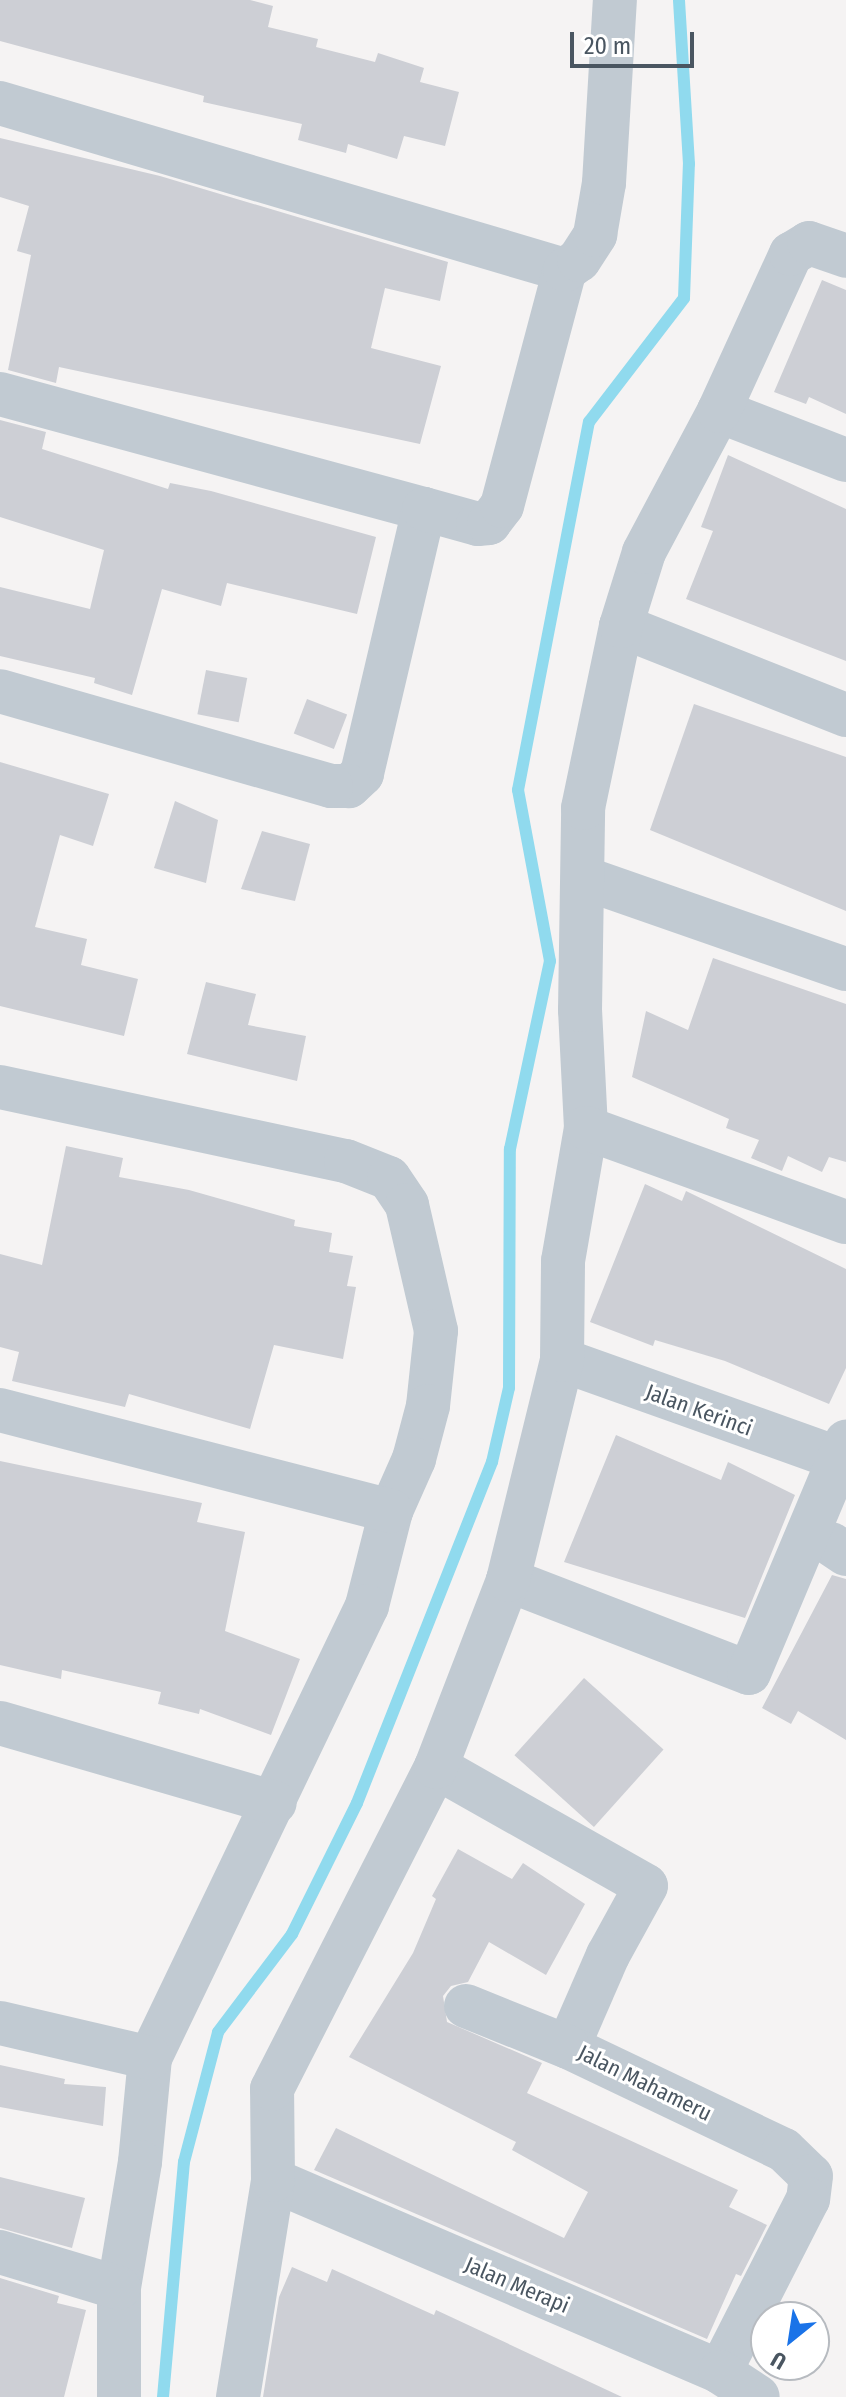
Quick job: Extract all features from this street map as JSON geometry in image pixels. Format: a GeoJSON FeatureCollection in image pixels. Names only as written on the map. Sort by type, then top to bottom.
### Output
{"type":"FeatureCollection","features":[{"type":"Feature","properties":{"kind":"street"},"geometry":{"type":"LineString","coordinates":[[0,394],[478,524],[496,515],[565,270],[595,235],[604,183],[615,0]]}},
{"type":"Feature","properties":{"kind":"street"},"geometry":{"type":"LineString","coordinates":[[0,103],[565,270]]}},
{"type":"Feature","properties":{"kind":"street"},"geometry":{"type":"LineString","coordinates":[[238,2397],[273,2180],[272,2089],[436,1767],[508,1580],[562,1360],[563,1261],[586,1128],[580,1010],[583,808],[621,626],[644,552],[719,411],[791,254],[809,243],[846,256]]}},
{"type":"Feature","properties":{"kind":"street"},"geometry":{"type":"LineString","coordinates":[[719,411],[846,460]]}},
{"type":"Feature","properties":{"kind":"street"},"geometry":{"type":"LineString","coordinates":[[0,691],[331,786],[349,786],[362,774],[424,509]]}},
{"type":"Feature","properties":{"kind":"street"},"geometry":{"type":"LineString","coordinates":[[621,626],[846,715]]}},
{"type":"Feature","properties":{"kind":"street"},"geometry":{"type":"LineString","coordinates":[[584,878],[846,969]]}},
{"type":"Feature","properties":{"kind":"street"},"geometry":{"type":"LineString","coordinates":[[0,1087],[346,1161],[389,1178],[407,1205],[436,1331],[428,1406],[414,1459],[391,1511],[367,1606],[150,2058],[140,2162],[119,2288],[119,2397]]}},
{"type":"Feature","properties":{"kind":"street"},"geometry":{"type":"LineString","coordinates":[[586,1128],[846,1222]]}},
{"type":"Feature","properties":{"kind":"street","name":"Jalan Kerinci"},"geometry":{"type":"LineString","coordinates":[[562,1360],[841,1450]]}},
{"type":"Feature","properties":{"kind":"street"},"geometry":{"type":"LineString","coordinates":[[0,1410],[391,1511]]}},
{"type":"Feature","properties":{"kind":"street"},"geometry":{"type":"LineString","coordinates":[[508,1580],[749,1673],[812,1532],[841,1450]]}},
{"type":"Feature","properties":{"kind":"street"},"geometry":{"type":"LineString","coordinates":[[0,1723],[275,1803]]}},
{"type":"Feature","properties":{"kind":"street","name":"Jalan Mahameru"},"geometry":{"type":"LineString","coordinates":[[436,1767],[646,1886],[608,1955],[568,2047],[784,2150],[811,2176],[808,2199],[720,2372]]}},
{"type":"Feature","properties":{"kind":"street"},"geometry":{"type":"LineString","coordinates":[[466,2006],[568,2047]]}},
{"type":"Feature","properties":{"kind":"street"},"geometry":{"type":"LineString","coordinates":[[0,2023],[150,2058]]}},
{"type":"Feature","properties":{"kind":"street","name":"Jalan Merapi"},"geometry":{"type":"LineString","coordinates":[[273,2180],[720,2372],[758,2397]]}},
{"type":"Feature","properties":{"kind":"street"},"geometry":{"type":"LineString","coordinates":[[0,2252],[119,2288]]}},
{"type":"Feature","properties":{"kind":"building"},"geometry":{"type":"Polygon","coordinates":[[[0,0],[250,0],[273,6],[268,27],[318,39],[316,47],[375,62],[378,53],[424,68],[420,82],[459,92],[445,146],[404,136],[397,159],[348,144],[346,153],[298,140],[302,124],[203,102],[204,96],[0,41],[0,0]]]}},
{"type":"Feature","properties":{"kind":"building"},"geometry":{"type":"Polygon","coordinates":[[[0,138],[160,176],[448,262],[440,301],[385,288],[371,348],[441,366],[420,444],[59,367],[56,383],[8,370],[31,255],[17,251],[29,206],[0,197],[0,138]]]}},
{"type":"Feature","properties":{"kind":"building"},"geometry":{"type":"Polygon","coordinates":[[[822,280],[846,290],[846,414],[809,397],[806,404],[774,392],[822,280]]]}},
{"type":"Feature","properties":{"kind":"building"},"geometry":{"type":"Polygon","coordinates":[[[0,420],[46,432],[42,449],[168,489],[170,483],[211,491],[376,537],[357,614],[227,583],[221,606],[162,589],[132,695],[94,683],[95,678],[0,656],[0,587],[90,609],[104,550],[0,517],[0,420]]]}},
{"type":"Feature","properties":{"kind":"building"},"geometry":{"type":"Polygon","coordinates":[[[728,455],[846,509],[846,661],[686,599],[713,531],[701,527],[728,455]]]}},
{"type":"Feature","properties":{"kind":"building"},"geometry":{"type":"Polygon","coordinates":[[[206,670],[247,678],[239,722],[197,714],[206,670]]]}},
{"type":"Feature","properties":{"kind":"building"},"geometry":{"type":"Polygon","coordinates":[[[307,699],[347,714],[334,749],[294,734],[307,699]]]}},
{"type":"Feature","properties":{"kind":"building"},"geometry":{"type":"Polygon","coordinates":[[[694,704],[846,757],[846,911],[650,830],[694,704]]]}},
{"type":"Feature","properties":{"kind":"building"},"geometry":{"type":"Polygon","coordinates":[[[0,762],[109,794],[93,846],[60,835],[35,927],[87,939],[81,965],[138,979],[124,1036],[0,1006],[0,762]]]}},
{"type":"Feature","properties":{"kind":"building"},"geometry":{"type":"Polygon","coordinates":[[[175,801],[218,820],[206,883],[154,868],[175,801]]]}},
{"type":"Feature","properties":{"kind":"building"},"geometry":{"type":"Polygon","coordinates":[[[262,831],[310,844],[295,901],[241,889],[262,831]]]}},
{"type":"Feature","properties":{"kind":"building"},"geometry":{"type":"Polygon","coordinates":[[[713,958],[846,1004],[846,1162],[829,1157],[822,1172],[788,1156],[782,1171],[751,1158],[759,1140],[726,1128],[729,1119],[632,1077],[646,1011],[688,1030],[713,958]]]}},
{"type":"Feature","properties":{"kind":"building"},"geometry":{"type":"Polygon","coordinates":[[[206,982],[256,994],[248,1025],[306,1036],[297,1081],[187,1054],[206,982]]]}},
{"type":"Feature","properties":{"kind":"building"},"geometry":{"type":"Polygon","coordinates":[[[66,1146],[123,1158],[119,1177],[189,1190],[295,1220],[294,1226],[332,1233],[329,1252],[353,1256],[347,1286],[356,1287],[343,1359],[274,1345],[250,1429],[129,1394],[125,1407],[12,1381],[19,1352],[0,1347],[0,1254],[42,1265],[66,1146]]]}},
{"type":"Feature","properties":{"kind":"building"},"geometry":{"type":"Polygon","coordinates":[[[645,1184],[682,1201],[686,1191],[846,1269],[846,1368],[829,1404],[725,1361],[655,1340],[653,1346],[590,1322],[645,1184]]]}},
{"type":"Feature","properties":{"kind":"building"},"geometry":{"type":"Polygon","coordinates":[[[616,1435],[721,1480],[728,1462],[795,1495],[745,1618],[564,1562],[616,1435]]]}},
{"type":"Feature","properties":{"kind":"building"},"geometry":{"type":"Polygon","coordinates":[[[0,1461],[202,1503],[197,1522],[245,1532],[225,1631],[300,1659],[271,1735],[200,1709],[199,1714],[158,1704],[161,1692],[62,1670],[61,1679],[0,1665],[0,1461]]]}},
{"type":"Feature","properties":{"kind":"building"},"geometry":{"type":"Polygon","coordinates":[[[832,1575],[846,1579],[846,1740],[798,1711],[791,1724],[762,1708],[832,1575]]]}},
{"type":"Feature","properties":{"kind":"building"},"geometry":{"type":"Polygon","coordinates":[[[584,1678],[664,1750],[594,1827],[514,1755],[584,1678]]]}},
{"type":"Feature","properties":{"kind":"building"},"geometry":{"type":"Polygon","coordinates":[[[458,1849],[512,1879],[523,1863],[585,1904],[546,1975],[489,1942],[468,1982],[451,1986],[443,1996],[447,2022],[542,2063],[527,2093],[738,2190],[729,2207],[767,2225],[741,2276],[736,2274],[707,2339],[314,2170],[336,2128],[564,2238],[588,2192],[512,2150],[516,2142],[349,2057],[413,1953],[436,1899],[432,1896],[458,1849]]]}},
{"type":"Feature","properties":{"kind":"building"},"geometry":{"type":"Polygon","coordinates":[[[0,2065],[65,2079],[64,2084],[106,2087],[103,2126],[0,2107],[0,2065]]]}},
{"type":"Feature","properties":{"kind":"building"},"geometry":{"type":"Polygon","coordinates":[[[0,2177],[85,2198],[72,2248],[0,2228],[0,2177]]]}},
{"type":"Feature","properties":{"kind":"building"},"geometry":{"type":"Polygon","coordinates":[[[292,2267],[327,2282],[332,2269],[434,2315],[436,2310],[622,2397],[263,2397],[279,2297],[292,2267]]]}},
{"type":"Feature","properties":{"kind":"building"},"geometry":{"type":"Polygon","coordinates":[[[0,2278],[59,2296],[57,2303],[86,2310],[64,2397],[0,2397],[0,2278]]]}},
{"type":"Feature","properties":{"kind":"waterway"},"geometry":{"type":"LineString","coordinates":[[163,2397],[184,2162],[218,2032],[292,1934],[357,1803],[492,1462],[509,1388],[510,1149],[550,961],[518,790],[589,422],[684,298],[689,164],[679,0]]}}]}
